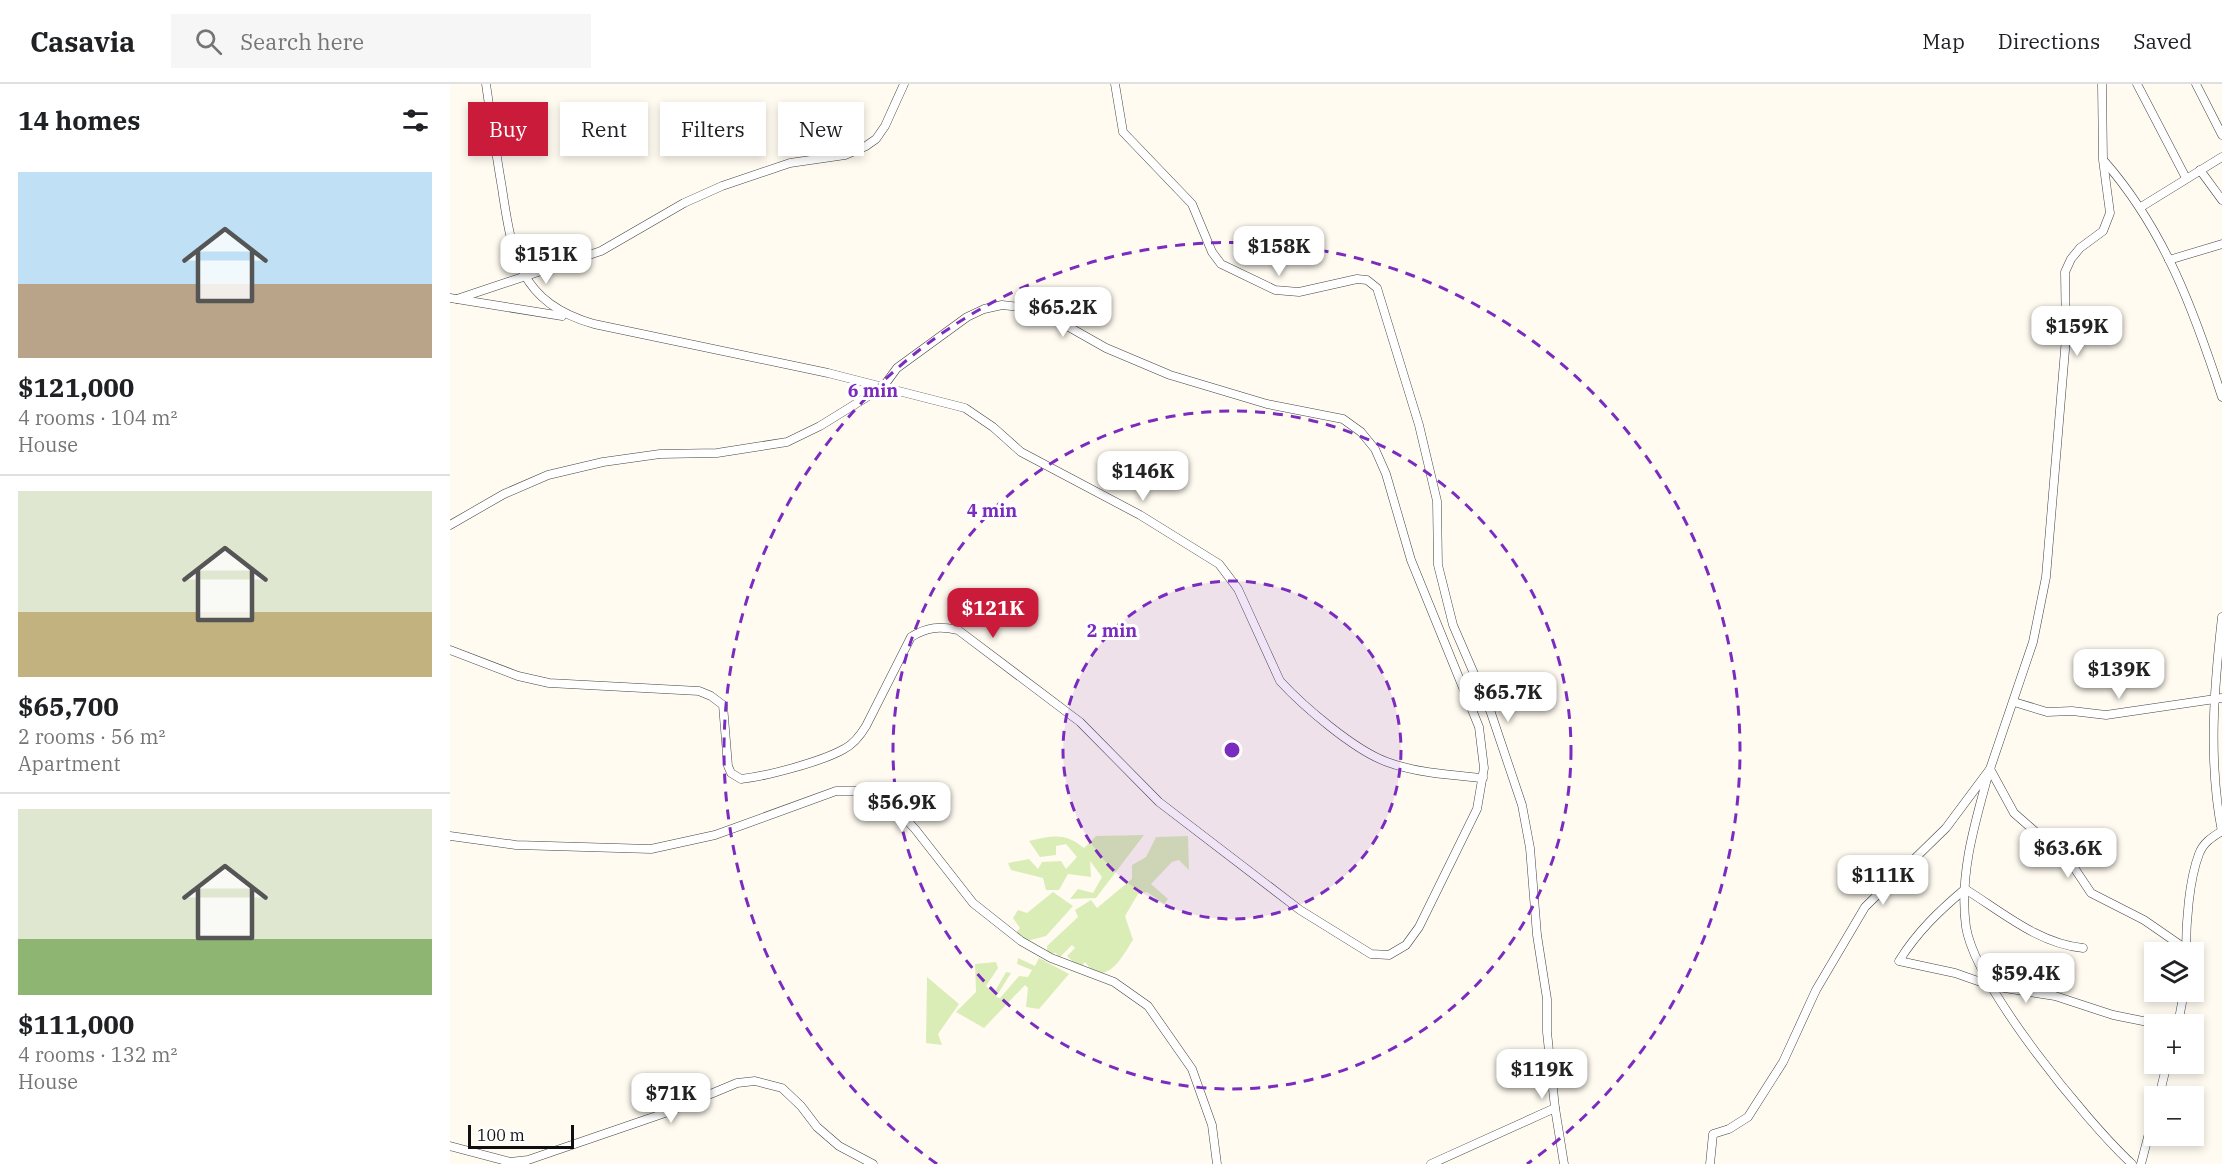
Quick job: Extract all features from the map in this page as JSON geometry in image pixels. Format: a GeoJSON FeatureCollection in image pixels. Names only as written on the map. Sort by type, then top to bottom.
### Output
{"type":"FeatureCollection","features":[{"type":"Feature","properties":{"kind":"street"},"geometry":{"type":"LineString","coordinates":[[486,84],[509,237],[514,256],[525,278],[544,300],[570,317]]}},
{"type":"Feature","properties":{"kind":"street"},"geometry":{"type":"LineString","coordinates":[[453,299],[602,252],[684,203],[722,186],[790,163],[845,155],[866,146],[876,139],[885,126],[904,84]]}},
{"type":"Feature","properties":{"kind":"street"},"geometry":{"type":"LineString","coordinates":[[1115,84],[1123,132],[1192,204],[1212,252],[1221,264],[1239,275],[1275,290],[1299,292],[1357,279],[1367,280],[1377,288],[1419,424],[1434,490],[1438,565],[1454,625],[1491,713],[1522,805],[1530,848],[1537,935],[1547,999],[1555,1107],[1564,1164]]}},
{"type":"Feature","properties":{"kind":"street"},"geometry":{"type":"LineString","coordinates":[[2102,84],[2103,160],[2110,201],[2108,221],[2103,231],[2071,259],[2065,272],[2065,355],[2046,577],[2033,642],[1990,769],[1973,831],[1965,889],[1966,927],[1970,944],[1992,986],[2070,1096],[2103,1137],[2132,1164]]}},
{"type":"Feature","properties":{"kind":"street"},"geometry":{"type":"LineString","coordinates":[[2137,84],[2186,178]]}},
{"type":"Feature","properties":{"kind":"street"},"geometry":{"type":"LineString","coordinates":[[2196,84],[2222,135]]}},
{"type":"Feature","properties":{"kind":"street"},"geometry":{"type":"LineString","coordinates":[[2140,207],[2222,157]]}},
{"type":"Feature","properties":{"kind":"street"},"geometry":{"type":"LineString","coordinates":[[2103,160],[2153,226],[2199,327],[2222,397]]}},
{"type":"Feature","properties":{"kind":"street"},"geometry":{"type":"LineString","coordinates":[[2200,170],[2222,200]]}},
{"type":"Feature","properties":{"kind":"street"},"geometry":{"type":"LineString","coordinates":[[2169,260],[2222,244]]}},
{"type":"Feature","properties":{"kind":"street"},"geometry":{"type":"LineString","coordinates":[[453,299],[570,317],[883,387],[965,408],[986,422],[1021,452],[1140,515],[1219,564],[1238,589],[1280,681],[1364,752],[1387,762],[1437,774],[1483,778]]}},
{"type":"Feature","properties":{"kind":"street"},"geometry":{"type":"LineString","coordinates":[[450,525],[504,494],[548,475],[660,454],[717,453],[787,442],[820,426],[883,387],[897,368],[967,317],[984,309],[1002,305],[1037,309],[1106,348],[1170,375],[1266,404],[1319,412],[1343,419],[1361,432],[1375,449],[1386,474],[1411,560],[1479,727],[1484,753],[1483,778],[1477,809],[1465,838],[1419,927],[1406,945],[1397,952],[1380,955],[1353,945],[1300,910],[1159,802],[1080,722],[958,630],[936,627],[922,630],[911,637],[866,726],[858,739],[845,749],[823,758],[741,779],[730,773],[723,705],[711,696],[699,692],[549,683],[518,676],[450,650]]}},
{"type":"Feature","properties":{"kind":"street"},"geometry":{"type":"LineString","coordinates":[[2186,942],[2186,929],[2199,853],[2208,840],[2222,832],[2214,768],[2213,722],[2219,698],[2222,617]]}},
{"type":"Feature","properties":{"kind":"street"},"geometry":{"type":"LineString","coordinates":[[2014,702],[2046,712],[2072,711],[2106,715],[2219,698]]}},
{"type":"Feature","properties":{"kind":"street"},"geometry":{"type":"LineString","coordinates":[[1990,769],[2014,813],[2071,863],[2091,893],[2144,920],[2174,942]]}},
{"type":"Feature","properties":{"kind":"street"},"geometry":{"type":"LineString","coordinates":[[1710,1164],[1713,1134],[1729,1129],[1748,1117],[1783,1062],[1816,990],[1865,907],[1946,828],[1990,769]]}},
{"type":"Feature","properties":{"kind":"street"},"geometry":{"type":"LineString","coordinates":[[450,836],[516,845],[651,849],[715,835],[836,791],[858,791],[889,801],[915,829],[973,903],[1021,941],[1051,958],[1114,982],[1148,1006],[1192,1069],[1212,1125],[1217,1164]]}},
{"type":"Feature","properties":{"kind":"street"},"geometry":{"type":"LineString","coordinates":[[1965,889],[2047,939],[2063,946],[2084,948]]}},
{"type":"Feature","properties":{"kind":"street"},"geometry":{"type":"LineString","coordinates":[[1965,889],[1913,938],[1899,961],[1955,974],[1992,986],[2055,996],[2113,1015],[2144,1021]]}},
{"type":"Feature","properties":{"kind":"street"},"geometry":{"type":"LineString","coordinates":[[450,1146],[510,1162],[528,1160],[665,1113],[737,1083],[755,1081],[768,1082],[782,1088],[801,1106],[817,1127],[839,1146],[873,1164]]}},
{"type":"Feature","properties":{"kind":"street"},"geometry":{"type":"LineString","coordinates":[[1431,1164],[1555,1107]]}},
{"type":"Feature","properties":{"kind":"street"},"geometry":{"type":"LineString","coordinates":[[2141,1164],[2146,1146]]}},
{"type":"Feature","properties":{"kind":"green space"},"geometry":{"type":"Polygon","coordinates":[[[1144,835],[1096,898],[1070,899],[1078,889],[1093,893],[1102,877],[1090,861],[1091,877],[1068,874],[1059,890],[1046,890],[1043,878],[1011,870],[1008,863],[1029,859],[1038,869],[1042,862],[1061,861],[1066,869],[1077,857],[1066,844],[1056,846],[1056,855],[1040,857],[1029,841],[1064,837],[1084,848],[1096,836],[1144,835]]]}},
{"type":"Feature","properties":{"kind":"green space"},"geometry":{"type":"Polygon","coordinates":[[[1188,836],[1189,870],[1179,860],[1172,862],[1151,884],[1168,899],[1164,904],[1147,892],[1138,894],[1125,916],[1133,940],[1113,967],[1108,971],[1095,974],[1085,962],[1080,968],[1067,956],[1075,948],[1072,945],[1059,958],[1056,953],[1047,954],[1047,946],[1078,917],[1075,910],[1091,900],[1097,908],[1132,879],[1132,865],[1146,857],[1156,837],[1188,836]]]}},
{"type":"Feature","properties":{"kind":"green space"},"geometry":{"type":"Polygon","coordinates":[[[1053,892],[1073,906],[1046,936],[1027,941],[1015,934],[1020,928],[1013,918],[1018,910],[1027,913],[1053,892]]]}},
{"type":"Feature","properties":{"kind":"green space"},"geometry":{"type":"Polygon","coordinates":[[[1018,958],[1035,966],[1039,958],[1069,974],[1039,1009],[1026,1007],[1028,988],[1025,985],[984,1028],[956,1012],[976,992],[975,964],[996,962],[998,968],[986,986],[994,993],[1006,972],[1011,973],[996,997],[1000,998],[1019,976],[1028,977],[1032,970],[1017,964],[1018,958]]]}},
{"type":"Feature","properties":{"kind":"green space"},"geometry":{"type":"Polygon","coordinates":[[[927,977],[959,1004],[938,1034],[942,1045],[926,1043],[927,977]]]}}]}
